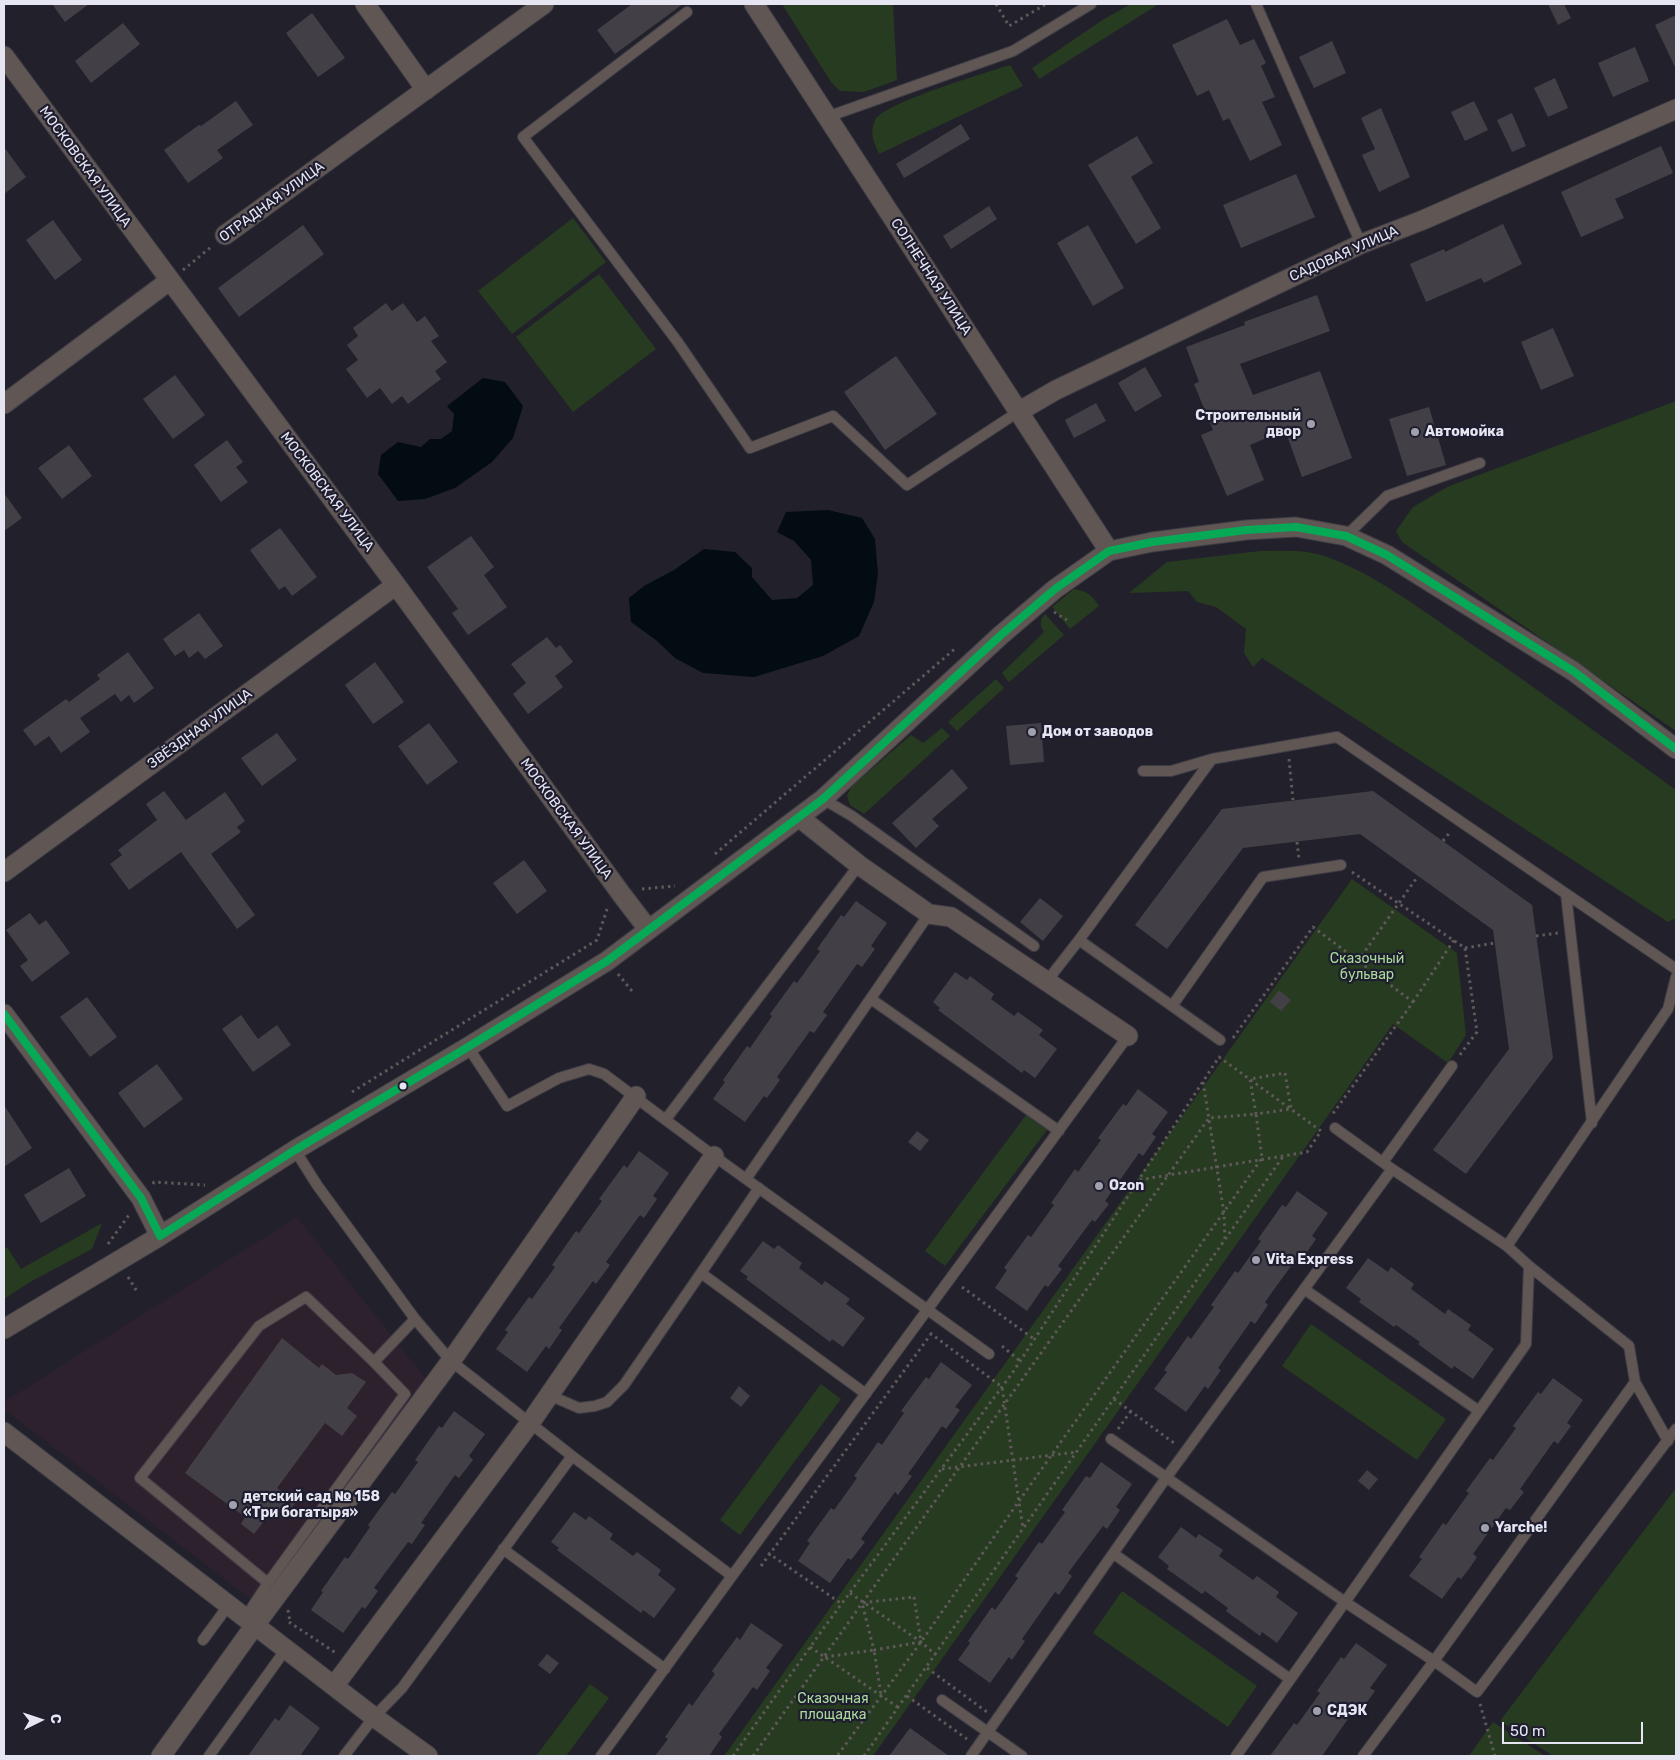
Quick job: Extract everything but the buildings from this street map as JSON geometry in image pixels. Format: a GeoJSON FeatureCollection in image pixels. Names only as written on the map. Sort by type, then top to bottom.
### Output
{"type":"FeatureCollection","features":[{"type":"Feature","properties":{"kind":"street"},"geometry":{"type":"LineString","coordinates":[[365,4],[426,90]]}},
{"type":"Feature","properties":{"kind":"street","name":"ОТРАДНАЯ УЛИЦА"},"geometry":{"type":"LineString","coordinates":[[225,235],[544,4]]}},
{"type":"Feature","properties":{"kind":"street","name":"СОЛНЕЧНАЯ УЛИЦА"},"geometry":{"type":"LineString","coordinates":[[754,4],[1108,551]]}},
{"type":"Feature","properties":{"kind":"street","name":"МОСКОВСКАЯ УЛИЦА"},"geometry":{"type":"LineString","coordinates":[[4,56],[648,929]]}},
{"type":"Feature","properties":{"kind":"street","name":"САДОВАЯ УЛИЦА"},"geometry":{"type":"LineString","coordinates":[[1018,412],[1056,390],[1360,244],[1423,220],[1676,109]]}},
{"type":"Feature","properties":{"kind":"street"},"geometry":{"type":"LineString","coordinates":[[4,404],[169,281]]}},
{"type":"Feature","properties":{"kind":"street"},"geometry":{"type":"LineString","coordinates":[[4,1329],[160,1236],[295,1150],[468,1047],[607,961],[800,818],[1001,635],[1055,589],[1108,551],[1152,542],[1246,530],[1296,527],[1346,536],[1387,555],[1573,671],[1676,749]]}},
{"type":"Feature","properties":{"kind":"street","name":"ЗВЁЗДНАЯ УЛИЦА"},"geometry":{"type":"LineString","coordinates":[[4,872],[396,585]]}},
{"type":"Feature","properties":{"kind":"street"},"geometry":{"type":"LineString","coordinates":[[800,818],[859,865],[930,914],[951,917],[1128,1036]]}},
{"type":"Feature","properties":{"kind":"street"},"geometry":{"type":"LineString","coordinates":[[4,1014],[142,1198],[160,1236]]}},
{"type":"Feature","properties":{"kind":"street"},"geometry":{"type":"LineString","coordinates":[[161,1756],[250,1622],[451,1361],[636,1096]]}},
{"type":"Feature","properties":{"kind":"street"},"geometry":{"type":"LineString","coordinates":[[334,1686],[530,1423],[714,1156]]}},
{"type":"Feature","properties":{"kind":"street"},"geometry":{"type":"LineString","coordinates":[[4,1432],[228,1606],[428,1756]]}},
{"type":"Feature","properties":{"kind":"lane"},"geometry":{"type":"LineString","coordinates":[[827,117],[1013,51],[1091,4]]}},
{"type":"Feature","properties":{"kind":"lane"},"geometry":{"type":"LineString","coordinates":[[1256,4],[1360,244]]}},
{"type":"Feature","properties":{"kind":"lane"},"geometry":{"type":"LineString","coordinates":[[686,12],[522,137],[677,342],[750,448],[833,416],[907,485],[1018,412]]}},
{"type":"Feature","properties":{"kind":"lane"},"geometry":{"type":"LineString","coordinates":[[1346,536],[1387,496],[1480,463]]}},
{"type":"Feature","properties":{"kind":"lane"},"geometry":{"type":"LineString","coordinates":[[1143,771],[1171,771],[1212,759],[1337,737],[1676,969]]}},
{"type":"Feature","properties":{"kind":"lane"},"geometry":{"type":"LineString","coordinates":[[1047,981],[1212,759]]}},
{"type":"Feature","properties":{"kind":"lane"},"geometry":{"type":"LineString","coordinates":[[823,799],[852,816],[1034,946]]}},
{"type":"Feature","properties":{"kind":"lane"},"geometry":{"type":"LineString","coordinates":[[666,1119],[859,865]]}},
{"type":"Feature","properties":{"kind":"lane"},"geometry":{"type":"LineString","coordinates":[[1172,1006],[1263,878],[1341,865]]}},
{"type":"Feature","properties":{"kind":"lane"},"geometry":{"type":"LineString","coordinates":[[1566,894],[1592,1123]]}},
{"type":"Feature","properties":{"kind":"lane"},"geometry":{"type":"LineString","coordinates":[[746,1179],[930,914]]}},
{"type":"Feature","properties":{"kind":"lane"},"geometry":{"type":"LineString","coordinates":[[1079,940],[1220,1040]]}},
{"type":"Feature","properties":{"kind":"lane"},"geometry":{"type":"LineString","coordinates":[[1507,1246],[1668,1009],[1676,977]]}},
{"type":"Feature","properties":{"kind":"lane"},"geometry":{"type":"LineString","coordinates":[[871,999],[1059,1131]]}},
{"type":"Feature","properties":{"kind":"lane"},"geometry":{"type":"LineString","coordinates":[[601,1756],[1128,1036]]}},
{"type":"Feature","properties":{"kind":"lane"},"geometry":{"type":"LineString","coordinates":[[468,1047],[507,1106],[559,1078],[589,1069],[604,1074],[714,1156],[989,1354]]}},
{"type":"Feature","properties":{"kind":"lane"},"geometry":{"type":"LineString","coordinates":[[971,1756],[1166,1478],[1304,1289],[1452,1066]]}},
{"type":"Feature","properties":{"kind":"lane"},"geometry":{"type":"LineString","coordinates":[[1335,1128],[1387,1166],[1507,1246],[1529,1266],[1629,1346],[1634,1382],[1668,1441]]}},
{"type":"Feature","properties":{"kind":"lane"},"geometry":{"type":"LineString","coordinates":[[295,1150],[317,1185],[415,1318],[451,1361],[572,1456],[732,1576]]}},
{"type":"Feature","properties":{"kind":"lane"},"geometry":{"type":"LineString","coordinates":[[549,1395],[579,1408],[607,1402],[624,1384],[759,1188]]}},
{"type":"Feature","properties":{"kind":"lane"},"geometry":{"type":"LineString","coordinates":[[1236,1756],[1526,1344],[1529,1266]]}},
{"type":"Feature","properties":{"kind":"lane"},"geometry":{"type":"LineString","coordinates":[[701,1273],[866,1394]]}},
{"type":"Feature","properties":{"kind":"lane"},"geometry":{"type":"LineString","coordinates":[[1304,1289],[1479,1411]]}},
{"type":"Feature","properties":{"kind":"lane"},"geometry":{"type":"LineString","coordinates":[[250,1622],[268,1583],[405,1394],[306,1296],[259,1326],[140,1478],[268,1583]]}},
{"type":"Feature","properties":{"kind":"lane"},"geometry":{"type":"LineString","coordinates":[[374,1362],[415,1318]]}},
{"type":"Feature","properties":{"kind":"lane"},"geometry":{"type":"LineString","coordinates":[[1363,1756],[1434,1661],[1634,1382]]}},
{"type":"Feature","properties":{"kind":"lane"},"geometry":{"type":"LineString","coordinates":[[1111,1439],[1477,1692],[1676,1429]]}},
{"type":"Feature","properties":{"kind":"lane"},"geometry":{"type":"LineString","coordinates":[[344,1756],[374,1717],[402,1688],[572,1456]]}},
{"type":"Feature","properties":{"kind":"lane"},"geometry":{"type":"LineString","coordinates":[[503,1549],[664,1669]]}},
{"type":"Feature","properties":{"kind":"lane"},"geometry":{"type":"LineString","coordinates":[[1114,1554],[1290,1679]]}},
{"type":"Feature","properties":{"kind":"lane"},"geometry":{"type":"LineString","coordinates":[[203,1640],[228,1606]]}},
{"type":"Feature","properties":{"kind":"lane"},"geometry":{"type":"LineString","coordinates":[[209,1756],[281,1646]]}},
{"type":"Feature","properties":{"kind":"lane"},"geometry":{"type":"LineString","coordinates":[[942,1700],[1022,1756]]}},
{"type":"Feature","properties":{"kind":"path"},"geometry":{"type":"LineString","coordinates":[[996,4],[1009,26],[1046,4]]}},
{"type":"Feature","properties":{"kind":"path","name":"ОТРАДНАЯ УЛИЦА"},"geometry":{"type":"LineString","coordinates":[[169,281],[225,235]]}},
{"type":"Feature","properties":{"kind":"path"},"geometry":{"type":"LineString","coordinates":[[1040,602],[1067,620]]}},
{"type":"Feature","properties":{"kind":"path"},"geometry":{"type":"LineString","coordinates":[[709,860],[957,647]]}},
{"type":"Feature","properties":{"kind":"path"},"geometry":{"type":"LineString","coordinates":[[1287,746],[1293,800]]}},
{"type":"Feature","properties":{"kind":"path"},"geometry":{"type":"LineString","coordinates":[[1341,865],[1465,948],[1494,943]]}},
{"type":"Feature","properties":{"kind":"path"},"geometry":{"type":"LineString","coordinates":[[1358,961],[1418,876]]}},
{"type":"Feature","properties":{"kind":"path"},"geometry":{"type":"LineString","coordinates":[[348,1094],[597,940],[609,905],[622,895],[629,891],[678,886]]}},
{"type":"Feature","properties":{"kind":"path"},"geometry":{"type":"LineString","coordinates":[[1231,1040],[1313,927],[1413,1002]]}},
{"type":"Feature","properties":{"kind":"path"},"geometry":{"type":"LineString","coordinates":[[1536,936],[1570,931]]}},
{"type":"Feature","properties":{"kind":"path"},"geometry":{"type":"LineString","coordinates":[[1139,1180],[1216,1165],[1307,1152],[1413,1002],[1454,940]]}},
{"type":"Feature","properties":{"kind":"path"},"geometry":{"type":"LineString","coordinates":[[1452,1066],[1477,1032],[1465,948]]}},
{"type":"Feature","properties":{"kind":"path"},"geometry":{"type":"LineString","coordinates":[[733,1756],[810,1647],[1002,1387],[1219,1056],[1321,1131]]}},
{"type":"Feature","properties":{"kind":"path"},"geometry":{"type":"LineString","coordinates":[[1250,1079],[1285,1073],[1291,1109]]}},
{"type":"Feature","properties":{"kind":"path"},"geometry":{"type":"LineString","coordinates":[[838,1756],[921,1642],[1262,1158],[1250,1079]]}},
{"type":"Feature","properties":{"kind":"path"},"geometry":{"type":"LineString","coordinates":[[1202,1082],[1224,1213],[1225,1240]]}},
{"type":"Feature","properties":{"kind":"path"},"geometry":{"type":"LineString","coordinates":[[753,1756],[1209,1118],[1291,1109]]}},
{"type":"Feature","properties":{"kind":"path"},"geometry":{"type":"LineString","coordinates":[[864,1756],[1284,1155]]}},
{"type":"Feature","properties":{"kind":"path"},"geometry":{"type":"LineString","coordinates":[[138,1293],[107,1245],[154,1182],[204,1185],[212,1180]]}},
{"type":"Feature","properties":{"kind":"path"},"geometry":{"type":"LineString","coordinates":[[951,1279],[1034,1340]]}},
{"type":"Feature","properties":{"kind":"path"},"geometry":{"type":"LineString","coordinates":[[918,1324],[1002,1387],[1023,1529]]}},
{"type":"Feature","properties":{"kind":"path"},"geometry":{"type":"LineString","coordinates":[[761,1566],[931,1334]]}},
{"type":"Feature","properties":{"kind":"path"},"geometry":{"type":"LineString","coordinates":[[1114,1399],[1185,1452]]}},
{"type":"Feature","properties":{"kind":"path"},"geometry":{"type":"LineString","coordinates":[[1111,1439],[1131,1412]]}},
{"type":"Feature","properties":{"kind":"path"},"geometry":{"type":"LineString","coordinates":[[941,1469],[1077,1452]]}},
{"type":"Feature","properties":{"kind":"path"},"geometry":{"type":"LineString","coordinates":[[755,1544],[842,1604]]}},
{"type":"Feature","properties":{"kind":"path"},"geometry":{"type":"LineString","coordinates":[[850,1593],[921,1642],[936,1655]]}},
{"type":"Feature","properties":{"kind":"path"},"geometry":{"type":"LineString","coordinates":[[862,1603],[914,1597],[921,1642]]}},
{"type":"Feature","properties":{"kind":"path"},"geometry":{"type":"LineString","coordinates":[[862,1603],[874,1650],[881,1695]]}},
{"type":"Feature","properties":{"kind":"path"},"geometry":{"type":"LineString","coordinates":[[281,1646],[290,1622],[351,1663]]}},
{"type":"Feature","properties":{"kind":"path"},"geometry":{"type":"LineString","coordinates":[[824,1657],[921,1642]]}},
{"type":"Feature","properties":{"kind":"path"},"geometry":{"type":"LineString","coordinates":[[810,1647],[899,1708]]}},
{"type":"Feature","properties":{"kind":"path"},"geometry":{"type":"LineString","coordinates":[[927,1668],[997,1719]]}},
{"type":"Feature","properties":{"kind":"path"},"geometry":{"type":"LineString","coordinates":[[1477,1692],[1495,1756]]}},
{"type":"Feature","properties":{"kind":"path"},"geometry":{"type":"LineString","coordinates":[[907,1696],[978,1747]]}},
{"type":"Feature","properties":{"kind":"shaded area"},"geometry":{"type":"Polygon","coordinates":[[[483,378],[505,382],[523,406],[513,438],[492,462],[455,488],[425,499],[398,501],[378,474],[381,455],[398,442],[421,447],[430,439],[441,439],[452,431],[454,414],[447,406],[483,378]]]}},
{"type":"Feature","properties":{"kind":"shaded area"},"geometry":{"type":"Polygon","coordinates":[[[828,510],[862,518],[875,539],[878,574],[874,602],[859,636],[823,656],[754,677],[703,673],[675,658],[656,640],[631,622],[629,598],[644,586],[674,570],[704,549],[735,552],[752,568],[752,577],[772,600],[797,598],[813,585],[811,560],[794,541],[777,532],[786,512],[828,510]]]}},
{"type":"Feature","properties":{"kind":"shaded area","name":"детский сад № 158 «Три богатыря»"},"geometry":{"type":"Polygon","coordinates":[[[297,1217],[427,1380],[262,1608],[4,1409],[4,1402],[297,1217]]]}},
{"type":"Feature","properties":{"kind":"green space"},"geometry":{"type":"Polygon","coordinates":[[[782,4],[893,4],[897,80],[864,92],[840,91],[831,82],[782,4]]]}},
{"type":"Feature","properties":{"kind":"green space"},"geometry":{"type":"Polygon","coordinates":[[[1131,4],[1159,4],[1039,79],[1032,68],[1104,19],[1131,4]]]}},
{"type":"Feature","properties":{"kind":"green space"},"geometry":{"type":"Polygon","coordinates":[[[1010,65],[1023,86],[879,154],[872,129],[875,120],[882,113],[915,97],[1010,65]]]}},
{"type":"Feature","properties":{"kind":"green space"},"geometry":{"type":"Polygon","coordinates":[[[573,218],[606,262],[512,334],[478,291],[573,218]]]}},
{"type":"Feature","properties":{"kind":"green space"},"geometry":{"type":"Polygon","coordinates":[[[599,274],[656,349],[573,412],[516,337],[599,274]]]}},
{"type":"Feature","properties":{"kind":"green space"},"geometry":{"type":"Polygon","coordinates":[[[1676,401],[1676,731],[1402,542],[1396,531],[1413,507],[1447,487],[1676,401]]]}},
{"type":"Feature","properties":{"kind":"green space"},"geometry":{"type":"Polygon","coordinates":[[[1260,551],[1294,551],[1319,554],[1362,572],[1412,603],[1487,655],[1676,790],[1676,918],[1668,922],[1262,658],[1253,667],[1244,653],[1246,629],[1216,607],[1197,602],[1188,591],[1129,593],[1167,562],[1260,551]]]}},
{"type":"Feature","properties":{"kind":"green space"},"geometry":{"type":"Polygon","coordinates":[[[1074,589],[1089,594],[1099,606],[1070,629],[1052,607],[1074,589]]]}},
{"type":"Feature","properties":{"kind":"green space"},"geometry":{"type":"Polygon","coordinates":[[[1045,614],[1064,635],[1009,682],[1002,673],[1044,632],[1041,627],[1041,619],[1045,614]]]}},
{"type":"Feature","properties":{"kind":"green space"},"geometry":{"type":"Polygon","coordinates":[[[996,679],[1004,688],[957,731],[948,722],[996,679]]]}},
{"type":"Feature","properties":{"kind":"green space"},"geometry":{"type":"Polygon","coordinates":[[[942,728],[950,736],[864,814],[850,805],[847,796],[851,787],[911,735],[923,743],[942,728]]]}},
{"type":"Feature","properties":{"kind":"green space","name":"Сказочный бульвар"},"geometry":{"type":"Polygon","coordinates":[[[1352,879],[1457,953],[1466,1035],[1448,1063],[1393,1024],[873,1756],[724,1756],[1352,879]]]}},
{"type":"Feature","properties":{"kind":"green space"},"geometry":{"type":"Polygon","coordinates":[[[1026,1115],[1047,1130],[945,1266],[925,1251],[1026,1115]]]}},
{"type":"Feature","properties":{"kind":"green space"},"geometry":{"type":"Polygon","coordinates":[[[102,1223],[92,1249],[30,1282],[4,1299],[4,1249],[7,1247],[21,1269],[102,1223]]]}},
{"type":"Feature","properties":{"kind":"green space"},"geometry":{"type":"Polygon","coordinates":[[[1311,1324],[1446,1419],[1417,1460],[1282,1366],[1311,1324]]]}},
{"type":"Feature","properties":{"kind":"green space"},"geometry":{"type":"Polygon","coordinates":[[[821,1384],[841,1399],[740,1535],[720,1520],[821,1384]]]}},
{"type":"Feature","properties":{"kind":"green space"},"geometry":{"type":"Polygon","coordinates":[[[1676,1488],[1676,1756],[1553,1756],[1500,1721],[1676,1488]]]}},
{"type":"Feature","properties":{"kind":"green space"},"geometry":{"type":"Polygon","coordinates":[[[1122,1591],[1257,1686],[1228,1727],[1093,1633],[1122,1591]]]}},
{"type":"Feature","properties":{"kind":"green space"},"geometry":{"type":"Polygon","coordinates":[[[590,1684],[609,1698],[566,1756],[536,1756],[590,1684]]]}},
{"type":"Feature","properties":{"kind":"green space"},"geometry":{"type":"Polygon","coordinates":[[[1493,1722],[1545,1756],[1469,1756],[1493,1722]]]}},
{"type":"Feature","properties":{"kind":"transit line"},"geometry":{"type":"LineString","coordinates":[[4,1014],[141,1198],[160,1236],[295,1150],[468,1047],[607,961],[823,799],[1001,635],[1055,589],[1109,551],[1152,542],[1246,530],[1296,527],[1346,536],[1387,555],[1573,671],[1676,749]]}},
{"type":"Feature","properties":{"kind":"place","name":"Строительный двор"},"geometry":{"type":"Point","coordinates":[1311,424]}},
{"type":"Feature","properties":{"kind":"place","name":"Автомойка"},"geometry":{"type":"Point","coordinates":[1415,432]}},
{"type":"Feature","properties":{"kind":"place","name":"Дом от заводов"},"geometry":{"type":"Point","coordinates":[1032,732]}},
{"type":"Feature","properties":{"kind":"place","name":"Ozon"},"geometry":{"type":"Point","coordinates":[1099,1186]}},
{"type":"Feature","properties":{"kind":"place","name":"Vita Express"},"geometry":{"type":"Point","coordinates":[1256,1260]}},
{"type":"Feature","properties":{"kind":"place","name":"детский сад № 158 «Три богатыря»"},"geometry":{"type":"Point","coordinates":[233,1505]}},
{"type":"Feature","properties":{"kind":"place","name":"Yarche!"},"geometry":{"type":"Point","coordinates":[1485,1528]}},
{"type":"Feature","properties":{"kind":"place","name":"СДЭК"},"geometry":{"type":"Point","coordinates":[1317,1711]}},
{"type":"Feature","properties":{"kind":"park label","name":"Сказочная площадка"},"geometry":{"type":"Point","coordinates":[833,1708]}}]}
